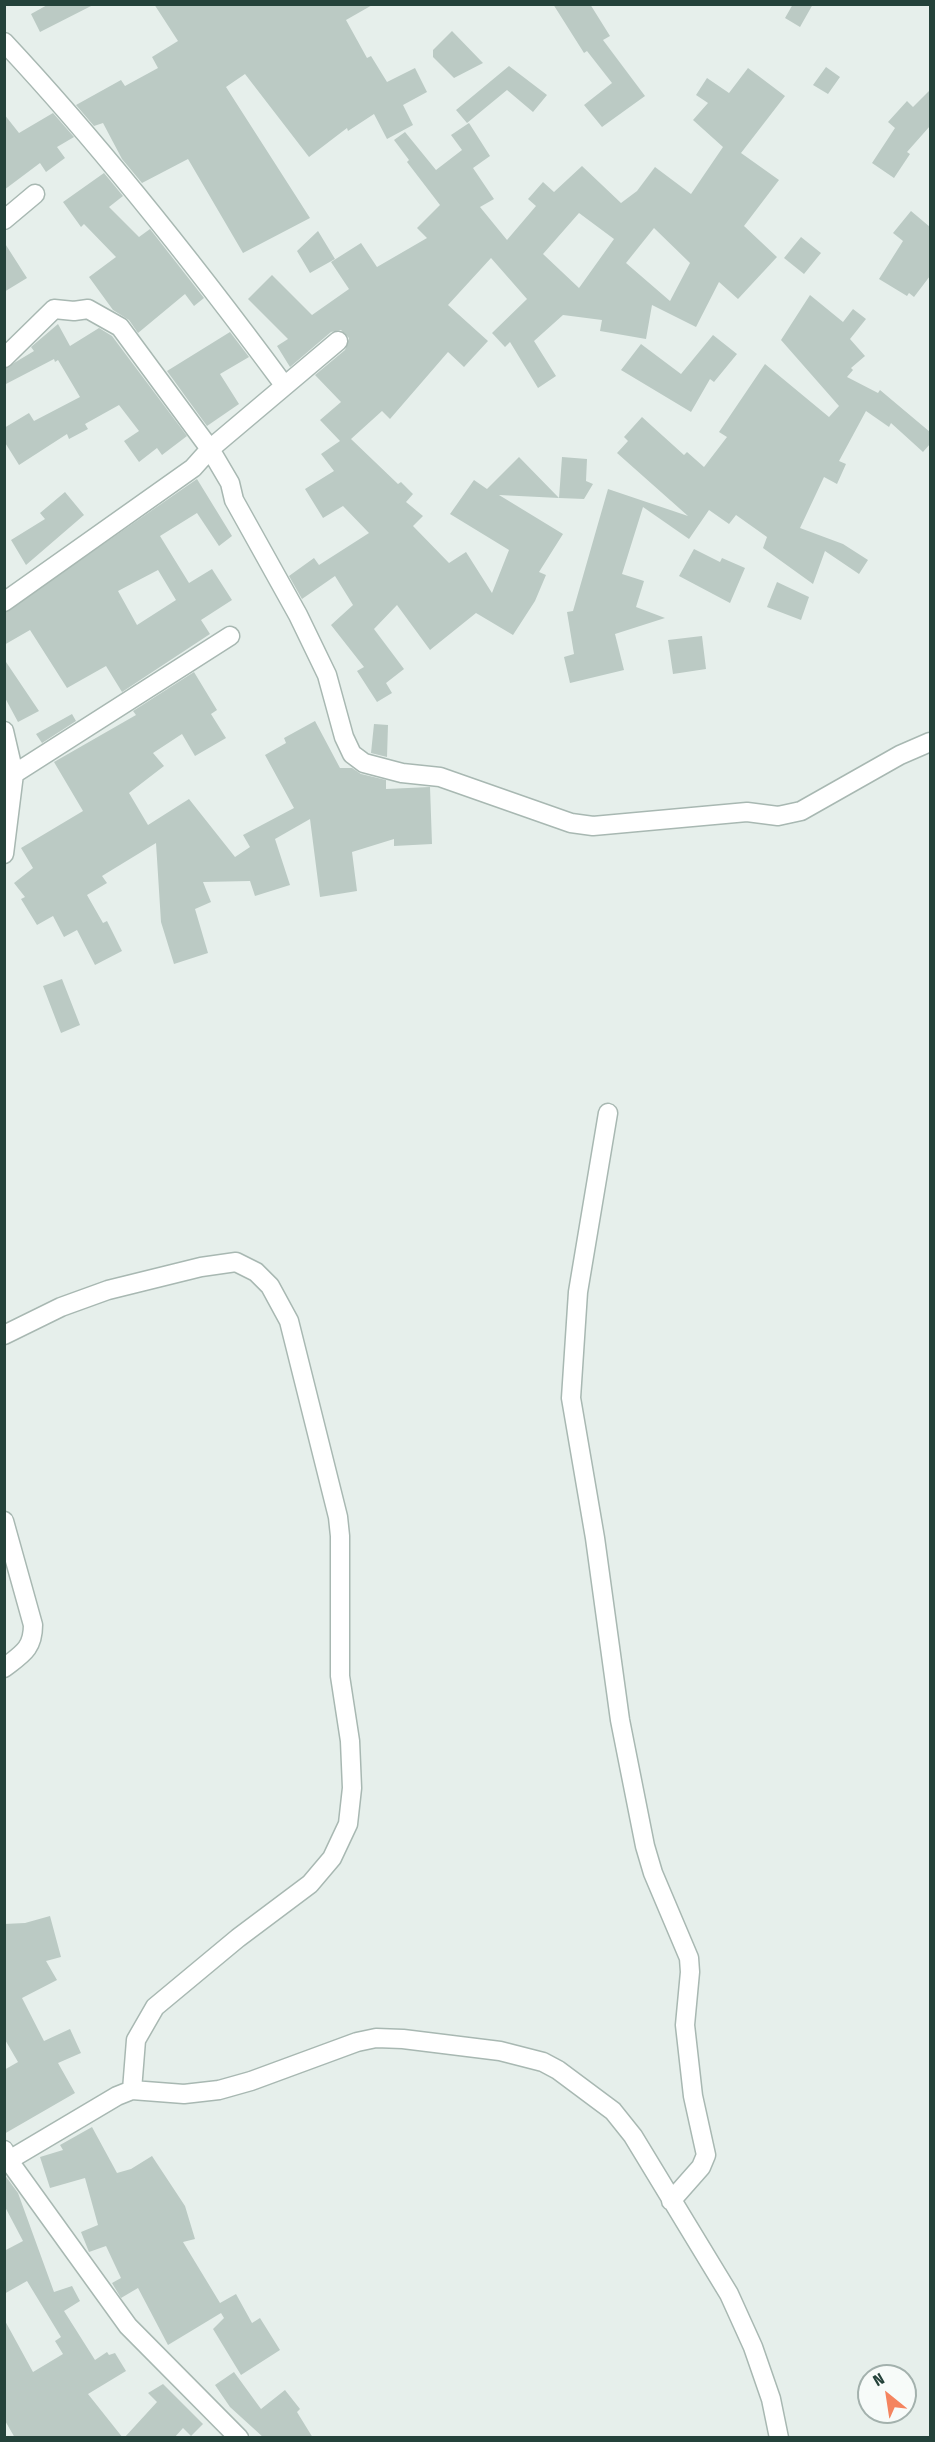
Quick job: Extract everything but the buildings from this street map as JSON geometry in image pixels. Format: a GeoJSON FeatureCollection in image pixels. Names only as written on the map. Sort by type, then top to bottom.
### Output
{"type":"FeatureCollection","features":[{"type":"Feature","properties":{"kind":"street"},"geometry":{"type":"LineString","coordinates":[[4,42],[65,107],[188,255],[284,384]]}},
{"type":"Feature","properties":{"kind":"street"},"geometry":{"type":"LineString","coordinates":[[4,220],[35,194]]}},
{"type":"Feature","properties":{"kind":"street"},"geometry":{"type":"LineString","coordinates":[[4,358],[54,309],[74,311],[88,309],[103,315],[120,327],[210,449],[230,483],[234,500],[298,615],[327,675],[344,737],[352,754],[364,763],[402,772],[440,777],[571,823],[593,826],[747,812],[789,815],[801,811],[900,755],[930,742]]}},
{"type":"Feature","properties":{"kind":"street"},"geometry":{"type":"LineString","coordinates":[[4,602],[193,468],[210,449],[284,384],[338,341]]}},
{"type":"Feature","properties":{"kind":"street"},"geometry":{"type":"LineString","coordinates":[[14,774],[230,636]]}},
{"type":"Feature","properties":{"kind":"street"},"geometry":{"type":"LineString","coordinates":[[4,731],[14,774],[4,854]]}},
{"type":"Feature","properties":{"kind":"street"},"geometry":{"type":"LineString","coordinates":[[608,1113],[578,1292],[571,1398],[595,1538],[620,1720],[643,1834],[653,1873],[680,1934],[690,1965],[685,2025],[693,2096],[706,2155],[701,2167],[671,2201]]}},
{"type":"Feature","properties":{"kind":"street"},"geometry":{"type":"LineString","coordinates":[[4,1335],[61,1307],[108,1290],[201,1267],[236,1262],[256,1272],[270,1286],[289,1322],[338,1517],[340,1676],[350,1741],[352,1788],[348,1824],[332,1858],[310,1884],[238,1938],[154,2007],[136,2040],[132,2090]]}},
{"type":"Feature","properties":{"kind":"street"},"geometry":{"type":"LineString","coordinates":[[4,1521],[33,1625],[33,1639],[24,1652],[4,1668]]}},
{"type":"Feature","properties":{"kind":"street"},"geometry":{"type":"LineString","coordinates":[[239,2438],[128,2326],[6,2158],[117,2096],[132,2090],[184,2094],[219,2090],[251,2081],[357,2042],[376,2038],[403,2039],[500,2051],[543,2062],[558,2070],[613,2111],[633,2136],[729,2294],[753,2347],[771,2399],[779,2438]]}}]}
